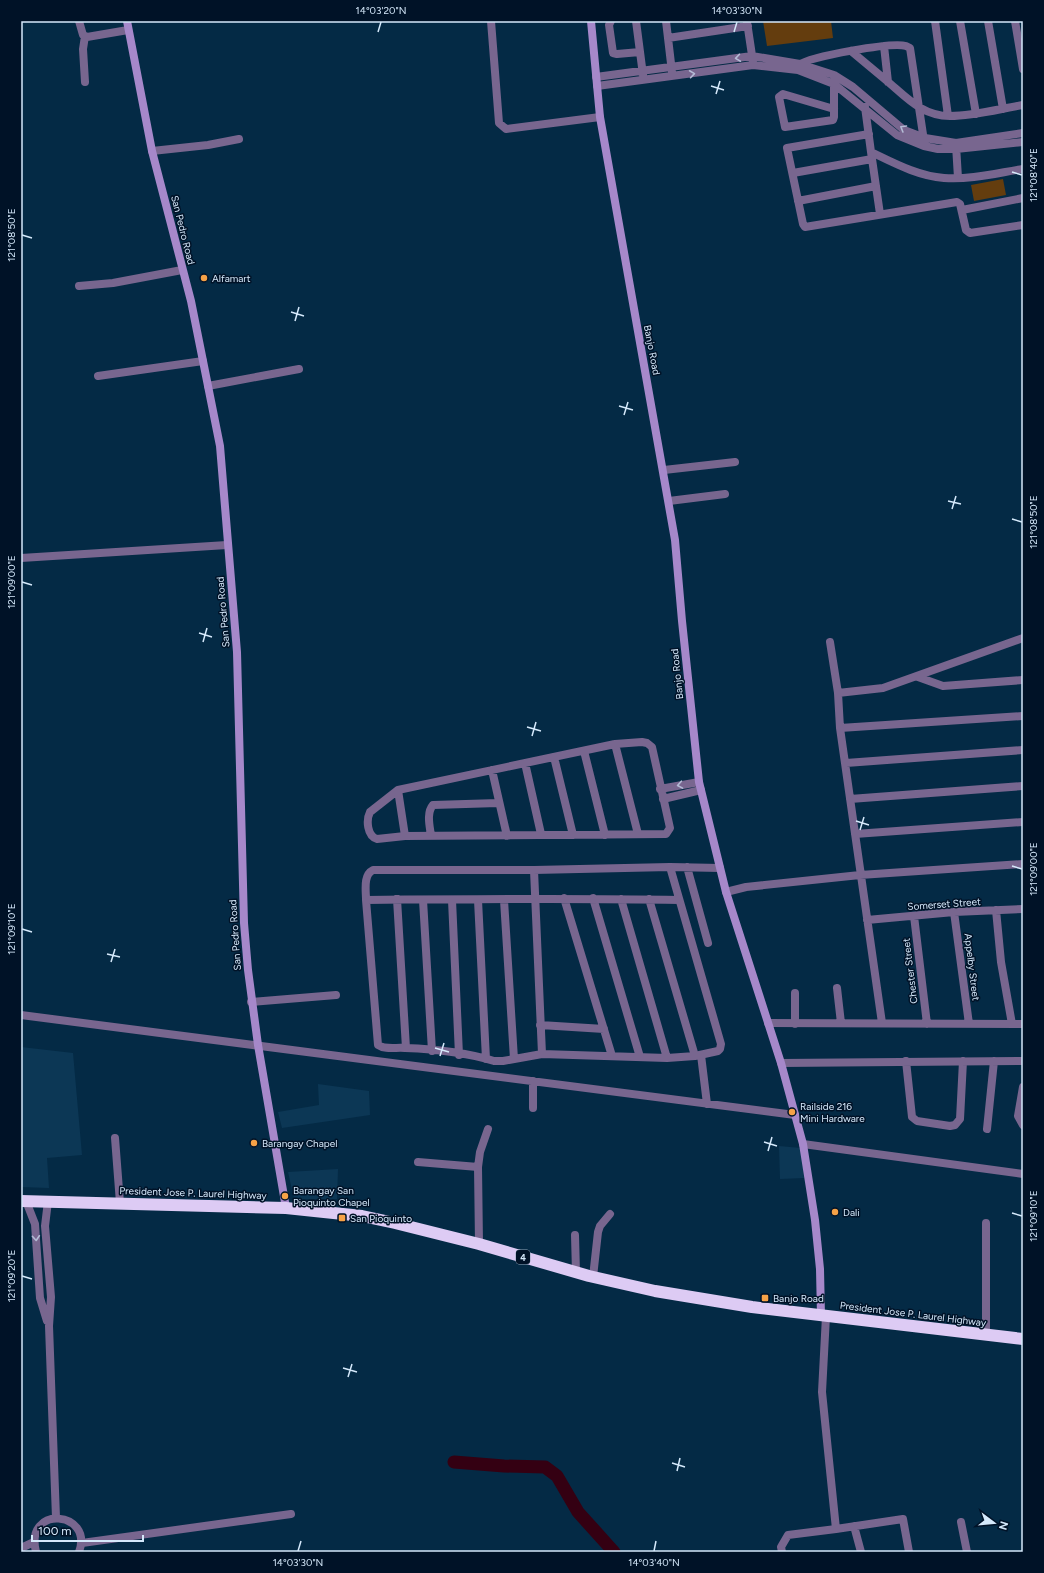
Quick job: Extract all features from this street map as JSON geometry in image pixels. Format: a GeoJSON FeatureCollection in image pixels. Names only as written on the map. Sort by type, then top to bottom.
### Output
{"type":"FeatureCollection","features":[{"type":"Feature","properties":{"kind":"highway","name":"President Jose P. Laurel Highway"},"geometry":{"type":"LineString","coordinates":[[23,1201],[286,1208],[362,1216],[479,1244],[593,1277],[656,1291],[719,1302],[823,1316],[1023,1339]]}},
{"type":"Feature","properties":{"kind":"street"},"geometry":{"type":"LineString","coordinates":[[79,21],[85,36],[83,49],[85,82]]}},
{"type":"Feature","properties":{"kind":"street","name":"San Pedro Road"},"geometry":{"type":"LineString","coordinates":[[128,21],[128,30],[152,151],[191,301],[220,446],[237,652],[244,923],[251,1002],[286,1208]]}},
{"type":"Feature","properties":{"kind":"street"},"geometry":{"type":"LineString","coordinates":[[491,21],[500,123],[502,127],[506,129],[600,117]]}},
{"type":"Feature","properties":{"kind":"street","name":"Banjo Road"},"geometry":{"type":"LineString","coordinates":[[591,21],[600,117],[664,470],[675,540],[682,621],[700,786],[726,892],[780,1062],[803,1144],[815,1220],[823,1316]]}},
{"type":"Feature","properties":{"kind":"street"},"geometry":{"type":"LineString","coordinates":[[610,21],[609,25],[613,53],[640,52]]}},
{"type":"Feature","properties":{"kind":"street"},"geometry":{"type":"LineString","coordinates":[[636,21],[644,80]]}},
{"type":"Feature","properties":{"kind":"street"},"geometry":{"type":"LineString","coordinates":[[666,21],[673,76]]}},
{"type":"Feature","properties":{"kind":"street"},"geometry":{"type":"LineString","coordinates":[[935,21],[948,116]]}},
{"type":"Feature","properties":{"kind":"street"},"geometry":{"type":"LineString","coordinates":[[960,21],[976,114]]}},
{"type":"Feature","properties":{"kind":"street"},"geometry":{"type":"LineString","coordinates":[[988,21],[1003,109]]}},
{"type":"Feature","properties":{"kind":"street"},"geometry":{"type":"LineString","coordinates":[[1015,21],[1023,69]]}},
{"type":"Feature","properties":{"kind":"street"},"geometry":{"type":"LineString","coordinates":[[668,38],[748,24],[753,65]]}},
{"type":"Feature","properties":{"kind":"street"},"geometry":{"type":"LineString","coordinates":[[85,36],[89,38],[128,30]]}},
{"type":"Feature","properties":{"kind":"street"},"geometry":{"type":"LineString","coordinates":[[597,86],[753,65],[799,67],[824,55],[902,44],[910,48],[924,142]]}},
{"type":"Feature","properties":{"kind":"street"},"geometry":{"type":"LineString","coordinates":[[884,46],[888,82]]}},
{"type":"Feature","properties":{"kind":"street"},"geometry":{"type":"LineString","coordinates":[[851,51],[888,82],[905,99],[919,108],[935,114],[948,116],[976,114],[1023,105]]}},
{"type":"Feature","properties":{"kind":"street"},"geometry":{"type":"LineString","coordinates":[[596,77],[752,56],[799,67],[853,87],[864,99],[904,130],[924,142]]}},
{"type":"Feature","properties":{"kind":"street"},"geometry":{"type":"LineString","coordinates":[[710,62],[712,71]]}},
{"type":"Feature","properties":{"kind":"street"},"geometry":{"type":"LineString","coordinates":[[631,72],[632,82]]}},
{"type":"Feature","properties":{"kind":"street"},"geometry":{"type":"LineString","coordinates":[[834,80],[834,109],[833,120],[788,128],[784,125],[779,97],[783,94],[794,96],[834,109]]}},
{"type":"Feature","properties":{"kind":"street"},"geometry":{"type":"LineString","coordinates":[[834,80],[865,109],[897,135],[924,142],[956,146],[1006,140],[1023,142]]}},
{"type":"Feature","properties":{"kind":"street"},"geometry":{"type":"LineString","coordinates":[[864,99],[880,214]]}},
{"type":"Feature","properties":{"kind":"street"},"geometry":{"type":"LineString","coordinates":[[1006,140],[1023,133]]}},
{"type":"Feature","properties":{"kind":"street"},"geometry":{"type":"LineString","coordinates":[[869,134],[787,148],[803,224],[807,227],[957,202],[960,204],[962,210],[966,230],[970,233],[1023,225]]}},
{"type":"Feature","properties":{"kind":"street"},"geometry":{"type":"LineString","coordinates":[[152,151],[208,145],[239,139]]}},
{"type":"Feature","properties":{"kind":"street"},"geometry":{"type":"LineString","coordinates":[[956,146],[958,178]]}},
{"type":"Feature","properties":{"kind":"street"},"geometry":{"type":"LineString","coordinates":[[793,173],[872,156],[924,174],[943,178],[958,178],[1023,169]]}},
{"type":"Feature","properties":{"kind":"street"},"geometry":{"type":"LineString","coordinates":[[798,201],[876,186]]}},
{"type":"Feature","properties":{"kind":"street"},"geometry":{"type":"LineString","coordinates":[[962,210],[1023,198]]}},
{"type":"Feature","properties":{"kind":"street"},"geometry":{"type":"LineString","coordinates":[[79,286],[113,283],[182,270]]}},
{"type":"Feature","properties":{"kind":"street"},"geometry":{"type":"LineString","coordinates":[[98,376],[203,361]]}},
{"type":"Feature","properties":{"kind":"street"},"geometry":{"type":"LineString","coordinates":[[208,386],[299,369]]}},
{"type":"Feature","properties":{"kind":"street"},"geometry":{"type":"LineString","coordinates":[[664,470],[735,462]]}},
{"type":"Feature","properties":{"kind":"street"},"geometry":{"type":"LineString","coordinates":[[669,501],[725,494]]}},
{"type":"Feature","properties":{"kind":"street"},"geometry":{"type":"LineString","coordinates":[[21,558],[227,545]]}},
{"type":"Feature","properties":{"kind":"street"},"geometry":{"type":"LineString","coordinates":[[838,693],[884,688],[1023,638]]}},
{"type":"Feature","properties":{"kind":"street"},"geometry":{"type":"LineString","coordinates":[[830,642],[838,693],[840,728],[846,763],[860,875],[882,1023]]}},
{"type":"Feature","properties":{"kind":"street"},"geometry":{"type":"LineString","coordinates":[[918,677],[943,686],[1023,680]]}},
{"type":"Feature","properties":{"kind":"street"},"geometry":{"type":"LineString","coordinates":[[840,728],[1023,716]]}},
{"type":"Feature","properties":{"kind":"street"},"geometry":{"type":"LineString","coordinates":[[647,743],[652,747],[660,789],[670,828],[666,834],[405,836],[377,839],[374,838],[369,832],[368,816],[370,812],[398,790],[615,744],[647,743]]}},
{"type":"Feature","properties":{"kind":"street"},"geometry":{"type":"LineString","coordinates":[[615,744],[638,834]]}},
{"type":"Feature","properties":{"kind":"street"},"geometry":{"type":"LineString","coordinates":[[846,763],[1023,750]]}},
{"type":"Feature","properties":{"kind":"street"},"geometry":{"type":"LineString","coordinates":[[584,751],[605,835]]}},
{"type":"Feature","properties":{"kind":"street"},"geometry":{"type":"LineString","coordinates":[[554,757],[573,835]]}},
{"type":"Feature","properties":{"kind":"street"},"geometry":{"type":"LineString","coordinates":[[525,763],[541,834]]}},
{"type":"Feature","properties":{"kind":"street"},"geometry":{"type":"LineString","coordinates":[[492,770],[498,803],[507,836]]}},
{"type":"Feature","properties":{"kind":"street"},"geometry":{"type":"LineString","coordinates":[[660,789],[700,786]]}},
{"type":"Feature","properties":{"kind":"street"},"geometry":{"type":"LineString","coordinates":[[663,799],[700,786]]}},
{"type":"Feature","properties":{"kind":"street"},"geometry":{"type":"LineString","coordinates":[[850,799],[1023,786]]}},
{"type":"Feature","properties":{"kind":"street"},"geometry":{"type":"LineString","coordinates":[[398,790],[405,836]]}},
{"type":"Feature","properties":{"kind":"street"},"geometry":{"type":"LineString","coordinates":[[430,836],[429,813],[433,805],[498,803]]}},
{"type":"Feature","properties":{"kind":"street"},"geometry":{"type":"LineString","coordinates":[[855,834],[1023,822]]}},
{"type":"Feature","properties":{"kind":"street"},"geometry":{"type":"LineString","coordinates":[[726,892],[746,887],[860,875],[1023,864]]}},
{"type":"Feature","properties":{"kind":"street"},"geometry":{"type":"LineString","coordinates":[[670,866],[722,1044],[720,1050],[698,1056],[667,1058],[542,1054],[514,1060],[494,1061],[432,1051],[380,1047],[377,1042],[366,900],[367,877],[373,870],[534,870],[670,866],[720,868]]}},
{"type":"Feature","properties":{"kind":"street"},"geometry":{"type":"LineString","coordinates":[[687,867],[708,943]]}},
{"type":"Feature","properties":{"kind":"street"},"geometry":{"type":"LineString","coordinates":[[534,870],[542,1054]]}},
{"type":"Feature","properties":{"kind":"street"},"geometry":{"type":"LineString","coordinates":[[366,900],[504,900],[535,898],[594,898],[679,900]]}},
{"type":"Feature","properties":{"kind":"street"},"geometry":{"type":"LineString","coordinates":[[564,898],[612,1056]]}},
{"type":"Feature","properties":{"kind":"street"},"geometry":{"type":"LineString","coordinates":[[594,898],[640,1057]]}},
{"type":"Feature","properties":{"kind":"street"},"geometry":{"type":"LineString","coordinates":[[621,899],[667,1058]]}},
{"type":"Feature","properties":{"kind":"street"},"geometry":{"type":"LineString","coordinates":[[649,899],[698,1056],[707,1104]]}},
{"type":"Feature","properties":{"kind":"street"},"geometry":{"type":"LineString","coordinates":[[397,900],[406,1048]]}},
{"type":"Feature","properties":{"kind":"street"},"geometry":{"type":"LineString","coordinates":[[423,900],[432,1051]]}},
{"type":"Feature","properties":{"kind":"street"},"geometry":{"type":"LineString","coordinates":[[452,900],[460,1055]]}},
{"type":"Feature","properties":{"kind":"street"},"geometry":{"type":"LineString","coordinates":[[478,900],[486,1059]]}},
{"type":"Feature","properties":{"kind":"street"},"geometry":{"type":"LineString","coordinates":[[504,900],[514,1060]]}},
{"type":"Feature","properties":{"kind":"street","name":"Somerset Street"},"geometry":{"type":"LineString","coordinates":[[867,920],[954,912],[1023,909]]}},
{"type":"Feature","properties":{"kind":"street"},"geometry":{"type":"LineString","coordinates":[[996,910],[1001,962],[1012,1024]]}},
{"type":"Feature","properties":{"kind":"street","name":"Appelby Street"},"geometry":{"type":"LineString","coordinates":[[954,912],[969,1024]]}},
{"type":"Feature","properties":{"kind":"street","name":"Chester Street"},"geometry":{"type":"LineString","coordinates":[[914,916],[927,1024]]}},
{"type":"Feature","properties":{"kind":"street"},"geometry":{"type":"LineString","coordinates":[[837,988],[841,1023]]}},
{"type":"Feature","properties":{"kind":"street"},"geometry":{"type":"LineString","coordinates":[[795,993],[796,1024]]}},
{"type":"Feature","properties":{"kind":"street"},"geometry":{"type":"LineString","coordinates":[[251,1002],[336,994]]}},
{"type":"Feature","properties":{"kind":"street"},"geometry":{"type":"LineString","coordinates":[[21,1015],[795,1115]]}},
{"type":"Feature","properties":{"kind":"street"},"geometry":{"type":"LineString","coordinates":[[768,1024],[1023,1024]]}},
{"type":"Feature","properties":{"kind":"street"},"geometry":{"type":"LineString","coordinates":[[540,1025],[604,1029]]}},
{"type":"Feature","properties":{"kind":"street"},"geometry":{"type":"LineString","coordinates":[[906,1061],[912,1117],[917,1121],[950,1126],[955,1125],[960,1119],[963,1061]]}},
{"type":"Feature","properties":{"kind":"street"},"geometry":{"type":"LineString","coordinates":[[987,1129],[994,1061]]}},
{"type":"Feature","properties":{"kind":"street"},"geometry":{"type":"LineString","coordinates":[[780,1062],[1023,1061]]}},
{"type":"Feature","properties":{"kind":"street"},"geometry":{"type":"LineString","coordinates":[[533,1082],[533,1108]]}},
{"type":"Feature","properties":{"kind":"street"},"geometry":{"type":"LineString","coordinates":[[1023,1087],[1018,1116],[1023,1125]]}},
{"type":"Feature","properties":{"kind":"street"},"geometry":{"type":"LineString","coordinates":[[479,1244],[478,1167],[480,1152],[488,1129]]}},
{"type":"Feature","properties":{"kind":"street"},"geometry":{"type":"LineString","coordinates":[[115,1138],[120,1203]]}},
{"type":"Feature","properties":{"kind":"street"},"geometry":{"type":"LineString","coordinates":[[803,1144],[1023,1174]]}},
{"type":"Feature","properties":{"kind":"street"},"geometry":{"type":"LineString","coordinates":[[418,1162],[478,1167]]}},
{"type":"Feature","properties":{"kind":"street"},"geometry":{"type":"LineString","coordinates":[[23,1201],[35,1224],[40,1298],[49,1326]]}},
{"type":"Feature","properties":{"kind":"street"},"geometry":{"type":"LineString","coordinates":[[48,1202],[45,1226],[51,1297],[49,1326],[56,1518]]}},
{"type":"Feature","properties":{"kind":"street"},"geometry":{"type":"LineString","coordinates":[[593,1277],[598,1232],[600,1226],[610,1214]]}},
{"type":"Feature","properties":{"kind":"street"},"geometry":{"type":"LineString","coordinates":[[986,1223],[986,1335]]}},
{"type":"Feature","properties":{"kind":"street"},"geometry":{"type":"LineString","coordinates":[[575,1235],[576,1272]]}},
{"type":"Feature","properties":{"kind":"street"},"geometry":{"type":"LineString","coordinates":[[40,1298],[51,1297]]}},
{"type":"Feature","properties":{"kind":"street"},"geometry":{"type":"LineString","coordinates":[[823,1316],[822,1392],[836,1529]]}},
{"type":"Feature","properties":{"kind":"street"},"geometry":{"type":"LineString","coordinates":[[82,1543],[291,1514]]}},
{"type":"Feature","properties":{"kind":"street"},"geometry":{"type":"LineString","coordinates":[[36,1552],[34,1542],[36,1533],[40,1526],[47,1520],[56,1518],[66,1519],[74,1525],[80,1533],[82,1543],[79,1552]]}},
{"type":"Feature","properties":{"kind":"street"},"geometry":{"type":"LineString","coordinates":[[782,1552],[781,1547],[788,1535],[904,1519],[909,1552]]}},
{"type":"Feature","properties":{"kind":"street"},"geometry":{"type":"LineString","coordinates":[[961,1522],[967,1552]]}},
{"type":"Feature","properties":{"kind":"street"},"geometry":{"type":"LineString","coordinates":[[854,1526],[861,1552]]}},
{"type":"Feature","properties":{"kind":"street"},"geometry":{"type":"LineString","coordinates":[[21,1548],[34,1542]]}},
{"type":"Feature","properties":{"kind":"shaded area"},"geometry":{"type":"Polygon","coordinates":[[[763,21],[831,21],[833,38],[767,46],[763,21]]]}},
{"type":"Feature","properties":{"kind":"shaded area"},"geometry":{"type":"Polygon","coordinates":[[[1003,179],[1006,195],[974,201],[971,185],[1003,179]]]}},
{"type":"Feature","properties":{"kind":"shaded area"},"geometry":{"type":"Polygon","coordinates":[[[21,1047],[73,1053],[82,1155],[47,1158],[49,1188],[21,1187],[21,1047]]]}},
{"type":"Feature","properties":{"kind":"shaded area"},"geometry":{"type":"Polygon","coordinates":[[[318,1084],[369,1091],[370,1115],[282,1128],[278,1112],[319,1105],[318,1084]]]}},
{"type":"Feature","properties":{"kind":"shaded area"},"geometry":{"type":"Polygon","coordinates":[[[779,1146],[801,1148],[804,1178],[780,1179],[779,1146]]]}},
{"type":"Feature","properties":{"kind":"shaded area"},"geometry":{"type":"Polygon","coordinates":[[[338,1169],[337,1199],[294,1199],[288,1172],[338,1169]]]}},
{"type":"Feature","properties":{"kind":"waterway"},"geometry":{"type":"LineString","coordinates":[[454,1462],[504,1466],[545,1467],[557,1476],[578,1512],[614,1552]]}},
{"type":"Feature","properties":{"kind":"place","name":"Alfamart"},"geometry":{"type":"Point","coordinates":[204,278]}},
{"type":"Feature","properties":{"kind":"place","name":"Railside 216 Mini Hardware"},"geometry":{"type":"Point","coordinates":[792,1112]}},
{"type":"Feature","properties":{"kind":"place","name":"Barangay Chapel"},"geometry":{"type":"Point","coordinates":[254,1143]}},
{"type":"Feature","properties":{"kind":"place","name":"Barangay San Pioquinto Chapel"},"geometry":{"type":"Point","coordinates":[285,1196]}},
{"type":"Feature","properties":{"kind":"place","name":"Dali"},"geometry":{"type":"Point","coordinates":[835,1212]}},
{"type":"Feature","properties":{"kind":"place","name":"San Pioquinto"},"geometry":{"type":"Point","coordinates":[342,1218]}},
{"type":"Feature","properties":{"kind":"place","name":"Banjo Road"},"geometry":{"type":"Point","coordinates":[765,1298]}}]}
